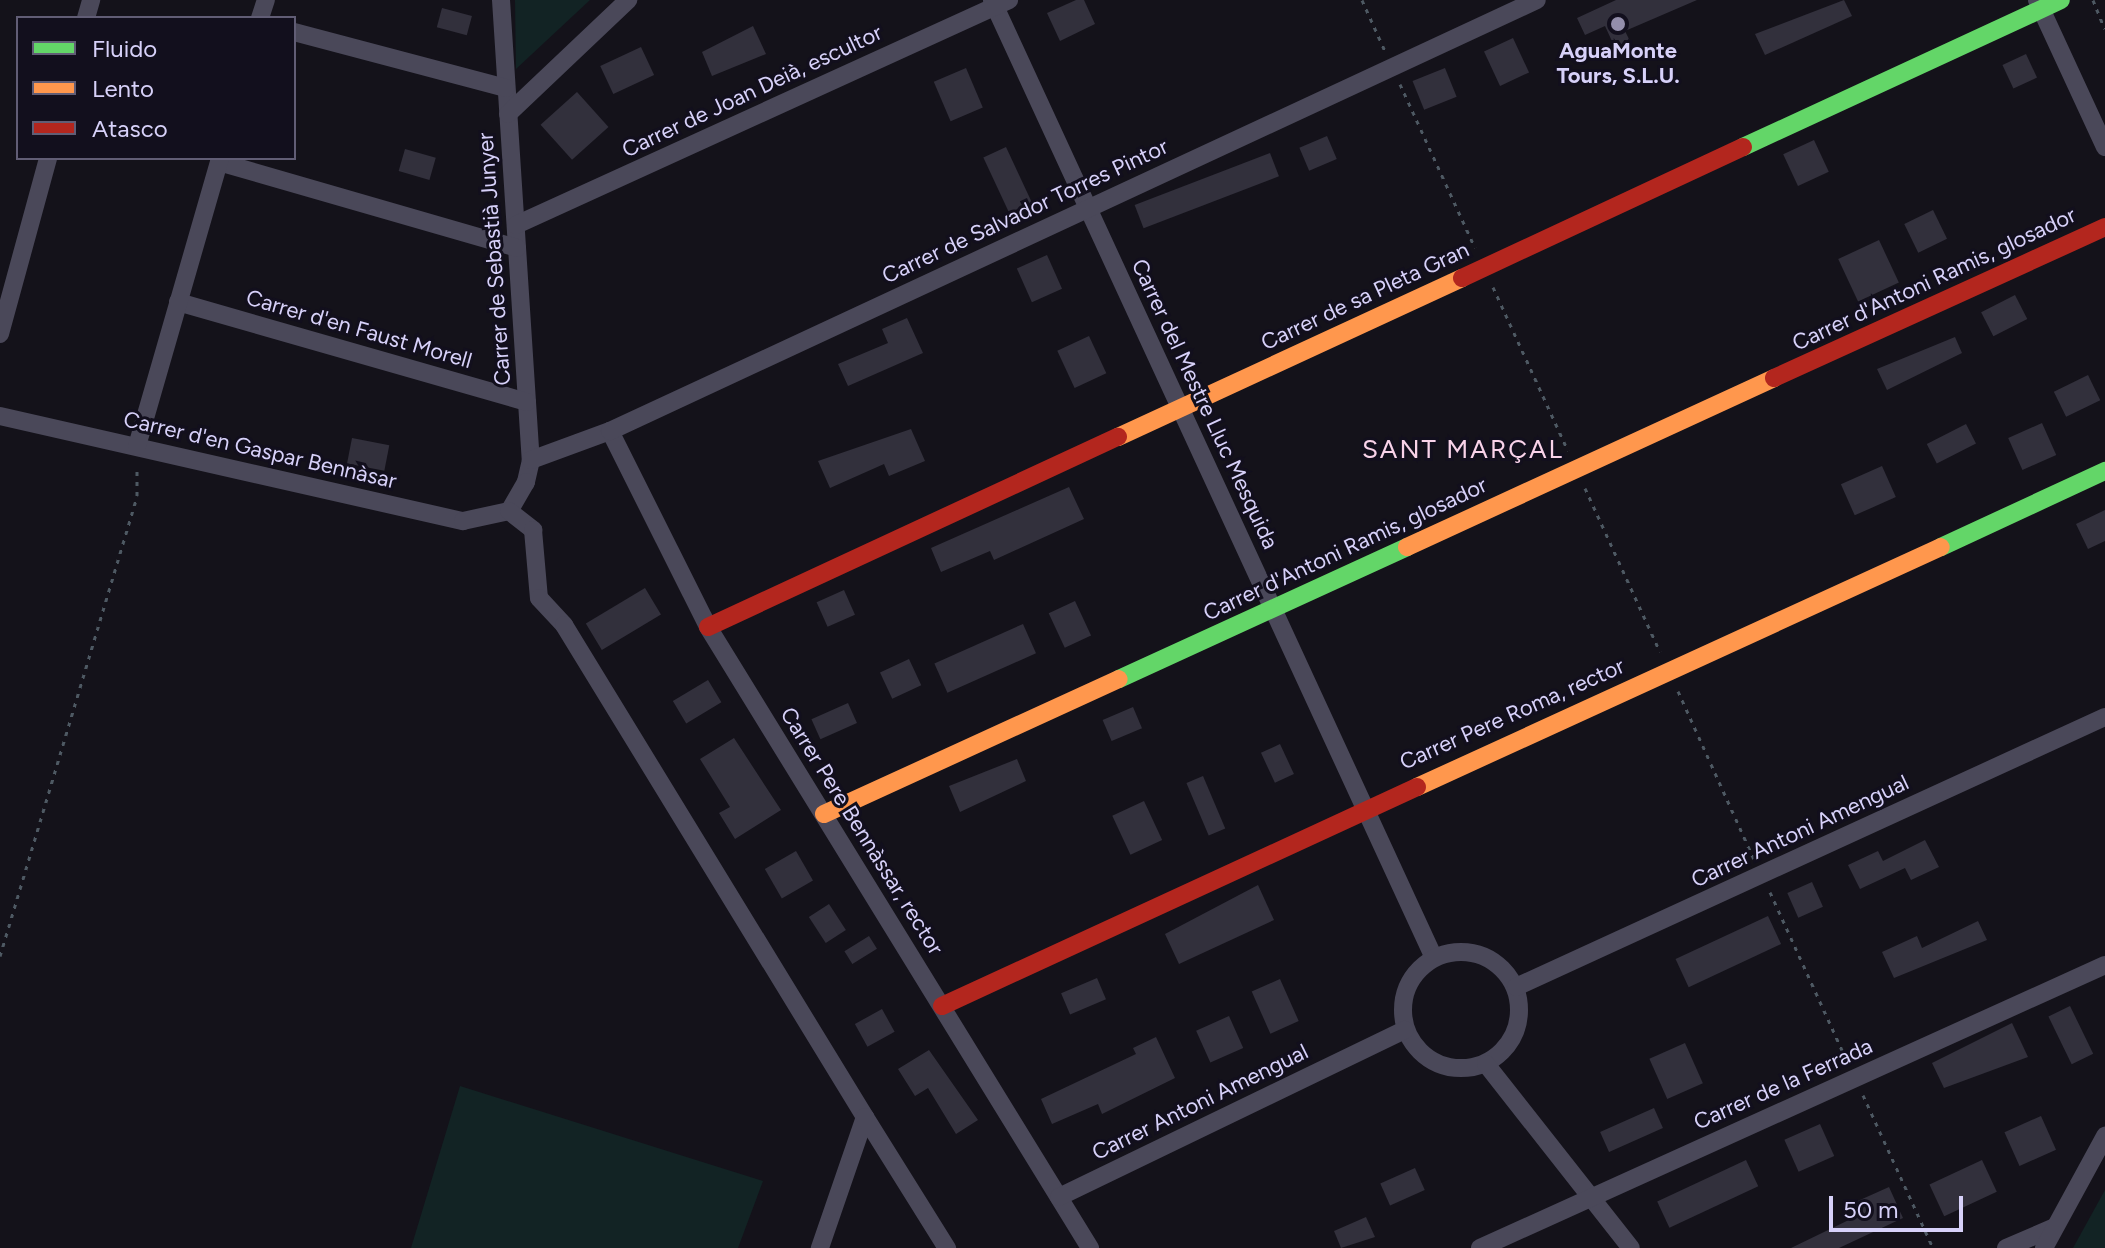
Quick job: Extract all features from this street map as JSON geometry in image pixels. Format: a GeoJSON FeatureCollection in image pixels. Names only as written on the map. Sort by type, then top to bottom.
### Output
{"type":"FeatureCollection","features":[{"type":"Feature","properties":{"kind":"street","name":"Carrer de Sebastià Junyer"},"geometry":{"type":"LineString","coordinates":[[501,0],[531,460],[526,482],[509,511]]}},
{"type":"Feature","properties":{"kind":"street"},"geometry":{"type":"LineString","coordinates":[[508,114],[628,0]]}},
{"type":"Feature","properties":{"kind":"street","name":"Carrer de Salvador Torres Pintor"},"geometry":{"type":"LineString","coordinates":[[531,460],[610,431],[1537,0]]}},
{"type":"Feature","properties":{"kind":"street","name":"Carrer de sa Pleta Gran"},"geometry":{"type":"LineString","coordinates":[[708,627],[2039,4],[2061,0]]}},
{"type":"Feature","properties":{"kind":"street","name":"Carrer del Mestre Lluc Mesquida"},"geometry":{"type":"LineString","coordinates":[[999,2],[1089,208],[1434,958]]}},
{"type":"Feature","properties":{"kind":"street","name":"Carrer de Joan Deià, escultor"},"geometry":{"type":"LineString","coordinates":[[516,225],[999,2]]}},
{"type":"Feature","properties":{"kind":"street"},"geometry":{"type":"LineString","coordinates":[[2039,4],[2105,147]]}},
{"type":"Feature","properties":{"kind":"street"},"geometry":{"type":"LineString","coordinates":[[296,33],[506,88]]}},
{"type":"Feature","properties":{"kind":"street"},"geometry":{"type":"LineString","coordinates":[[0,334],[47,160]]}},
{"type":"Feature","properties":{"kind":"street"},"geometry":{"type":"LineString","coordinates":[[137,446],[219,160],[517,248]]}},
{"type":"Feature","properties":{"kind":"street","name":"Carrer d'Antoni Ramis, glosador"},"geometry":{"type":"LineString","coordinates":[[824,814],[2105,227]]}},
{"type":"Feature","properties":{"kind":"street","name":"Carrer d'en Faust Morell"},"geometry":{"type":"LineString","coordinates":[[178,302],[527,402]]}},
{"type":"Feature","properties":{"kind":"street","name":"Carrer d'en Gaspar Bennàsar"},"geometry":{"type":"LineString","coordinates":[[0,416],[463,521],[509,511]]}},
{"type":"Feature","properties":{"kind":"street","name":"Carrer Pere Bennàssar, rector"},"geometry":{"type":"LineString","coordinates":[[610,431],[708,627],[1090,1248]]}},
{"type":"Feature","properties":{"kind":"street","name":"Carrer Pere Roma, rector"},"geometry":{"type":"LineString","coordinates":[[942,1006],[1365,808],[2105,471]]}},
{"type":"Feature","properties":{"kind":"street"},"geometry":{"type":"LineString","coordinates":[[509,511],[533,530],[539,598],[564,625],[947,1248]]}},
{"type":"Feature","properties":{"kind":"street","name":"Carrer Antoni Amengual"},"geometry":{"type":"LineString","coordinates":[[1516,987],[2105,717]]}},
{"type":"Feature","properties":{"kind":"street"},"geometry":{"type":"LineString","coordinates":[[1453,952],[1481,956],[1505,971],[1516,987],[1519,1023],[1512,1040],[1486,1064],[1447,1068],[1429,1060],[1405,1030],[1407,989],[1434,958],[1453,952]]}},
{"type":"Feature","properties":{"kind":"street","name":"Carrer de la Ferrada"},"geometry":{"type":"LineString","coordinates":[[1480,1248],[2105,965]]}},
{"type":"Feature","properties":{"kind":"street","name":"Carrer Antoni Amengual"},"geometry":{"type":"LineString","coordinates":[[1059,1197],[1405,1030]]}},
{"type":"Feature","properties":{"kind":"street"},"geometry":{"type":"LineString","coordinates":[[1486,1064],[1631,1248]]}},
{"type":"Feature","properties":{"kind":"street"},"geometry":{"type":"LineString","coordinates":[[820,1248],[865,1117]]}},
{"type":"Feature","properties":{"kind":"street"},"geometry":{"type":"LineString","coordinates":[[2044,1248],[2105,1136]]}},
{"type":"Feature","properties":{"kind":"street"},"geometry":{"type":"LineString","coordinates":[[2006,1248],[2055,1227]]}},
{"type":"Feature","properties":{"kind":"path"},"geometry":{"type":"LineString","coordinates":[[1362,0],[1386,53]]}},
{"type":"Feature","properties":{"kind":"path"},"geometry":{"type":"LineString","coordinates":[[2093,0],[2105,29]]}},
{"type":"Feature","properties":{"kind":"path"},"geometry":{"type":"LineString","coordinates":[[1397,77],[1480,259]]}},
{"type":"Feature","properties":{"kind":"path"},"geometry":{"type":"LineString","coordinates":[[1488,276],[1572,459]]}},
{"type":"Feature","properties":{"kind":"path"},"geometry":{"type":"LineString","coordinates":[[0,956],[137,496],[137,446]]}},
{"type":"Feature","properties":{"kind":"path"},"geometry":{"type":"LineString","coordinates":[[1582,481],[1664,661]]}},
{"type":"Feature","properties":{"kind":"path"},"geometry":{"type":"LineString","coordinates":[[1673,680],[1756,862]]}},
{"type":"Feature","properties":{"kind":"path"},"geometry":{"type":"LineString","coordinates":[[1767,885],[1848,1063]]}},
{"type":"Feature","properties":{"kind":"path"},"geometry":{"type":"LineString","coordinates":[[1856,1081],[1933,1248]]}},
{"type":"Feature","properties":{"kind":"shaded area"},"geometry":{"type":"Polygon","coordinates":[[[515,0],[590,0],[516,69],[515,0]]]}},
{"type":"Feature","properties":{"kind":"shaded area"},"geometry":{"type":"Polygon","coordinates":[[[460,1086],[763,1181],[738,1248],[411,1248],[460,1086]]]}},
{"type":"Feature","properties":{"kind":"shaded area"},"geometry":{"type":"Polygon","coordinates":[[[2105,1190],[2105,1248],[2073,1248],[2105,1190]]]}},
{"type":"Feature","properties":{"kind":"building"},"geometry":{"type":"Polygon","coordinates":[[[1076,0],[1084,0],[1095,24],[1060,41],[1047,13],[1076,0]]]}},
{"type":"Feature","properties":{"kind":"building"},"geometry":{"type":"Polygon","coordinates":[[[1616,0],[1697,0],[1625,31],[1631,43],[1616,50],[1605,26],[1585,35],[1577,18],[1616,0]]]}},
{"type":"Feature","properties":{"kind":"building"},"geometry":{"type":"Polygon","coordinates":[[[1844,0],[1852,16],[1765,55],[1755,34],[1844,0]]]}},
{"type":"Feature","properties":{"kind":"building"},"geometry":{"type":"Polygon","coordinates":[[[442,8],[472,16],[467,35],[437,27],[442,8]]]}},
{"type":"Feature","properties":{"kind":"building"},"geometry":{"type":"Polygon","coordinates":[[[753,26],[766,54],[712,76],[702,52],[753,26]]]}},
{"type":"Feature","properties":{"kind":"building"},"geometry":{"type":"Polygon","coordinates":[[[1513,38],[1529,72],[1500,86],[1484,52],[1513,38]]]}},
{"type":"Feature","properties":{"kind":"building"},"geometry":{"type":"Polygon","coordinates":[[[641,47],[654,75],[613,94],[600,66],[641,47]]]}},
{"type":"Feature","properties":{"kind":"building"},"geometry":{"type":"Polygon","coordinates":[[[2026,54],[2037,78],[2013,89],[2002,65],[2026,54]]]}},
{"type":"Feature","properties":{"kind":"building"},"geometry":{"type":"Polygon","coordinates":[[[966,68],[983,108],[951,121],[934,82],[966,68]]]}},
{"type":"Feature","properties":{"kind":"building"},"geometry":{"type":"Polygon","coordinates":[[[1445,68],[1457,97],[1424,110],[1413,81],[1445,68]]]}},
{"type":"Feature","properties":{"kind":"building"},"geometry":{"type":"Polygon","coordinates":[[[577,92],[608,127],[572,160],[541,125],[577,92]]]}},
{"type":"Feature","properties":{"kind":"building"},"geometry":{"type":"Polygon","coordinates":[[[1327,136],[1337,159],[1309,171],[1299,148],[1327,136]]]}},
{"type":"Feature","properties":{"kind":"building"},"geometry":{"type":"Polygon","coordinates":[[[1814,140],[1829,172],[1798,186],[1783,154],[1814,140]]]}},
{"type":"Feature","properties":{"kind":"building"},"geometry":{"type":"Polygon","coordinates":[[[1006,147],[1032,202],[1009,213],[983,158],[1006,147]]]}},
{"type":"Feature","properties":{"kind":"building"},"geometry":{"type":"Polygon","coordinates":[[[405,149],[436,158],[429,180],[399,171],[405,149]]]}},
{"type":"Feature","properties":{"kind":"building"},"geometry":{"type":"Polygon","coordinates":[[[1270,153],[1279,176],[1144,228],[1135,205],[1270,153]]]}},
{"type":"Feature","properties":{"kind":"building"},"geometry":{"type":"Polygon","coordinates":[[[1933,210],[1947,239],[1918,253],[1904,224],[1933,210]]]}},
{"type":"Feature","properties":{"kind":"building"},"geometry":{"type":"Polygon","coordinates":[[[1879,240],[1899,283],[1858,302],[1838,259],[1879,240]]]}},
{"type":"Feature","properties":{"kind":"building"},"geometry":{"type":"Polygon","coordinates":[[[1047,255],[1062,289],[1032,302],[1017,268],[1047,255]]]}},
{"type":"Feature","properties":{"kind":"building"},"geometry":{"type":"Polygon","coordinates":[[[2015,295],[2027,319],[1993,336],[1981,312],[2015,295]]]}},
{"type":"Feature","properties":{"kind":"building"},"geometry":{"type":"Polygon","coordinates":[[[907,318],[923,353],[848,386],[838,364],[888,343],[882,329],[907,318]]]}},
{"type":"Feature","properties":{"kind":"building"},"geometry":{"type":"Polygon","coordinates":[[[1089,336],[1106,373],[1075,388],[1057,351],[1089,336]]]}},
{"type":"Feature","properties":{"kind":"building"},"geometry":{"type":"Polygon","coordinates":[[[1955,337],[1962,353],[1887,390],[1877,369],[1955,337]]]}},
{"type":"Feature","properties":{"kind":"building"},"geometry":{"type":"Polygon","coordinates":[[[2088,375],[2100,400],[2066,417],[2054,392],[2088,375]]]}},
{"type":"Feature","properties":{"kind":"building"},"geometry":{"type":"Polygon","coordinates":[[[2042,423],[2056,455],[2022,470],[2008,438],[2042,423]]]}},
{"type":"Feature","properties":{"kind":"building"},"geometry":{"type":"Polygon","coordinates":[[[1966,424],[1976,444],[1937,464],[1927,444],[1966,424]]]}},
{"type":"Feature","properties":{"kind":"building"},"geometry":{"type":"Polygon","coordinates":[[[911,429],[925,461],[889,476],[884,464],[830,488],[818,461],[911,429]]]}},
{"type":"Feature","properties":{"kind":"building"},"geometry":{"type":"Polygon","coordinates":[[[352,438],[389,445],[384,471],[347,464],[352,438]]]}},
{"type":"Feature","properties":{"kind":"building"},"geometry":{"type":"Polygon","coordinates":[[[1882,466],[1896,497],[1855,515],[1841,484],[1882,466]]]}},
{"type":"Feature","properties":{"kind":"building"},"geometry":{"type":"Polygon","coordinates":[[[1069,487],[1084,519],[994,560],[990,551],[941,572],[931,548],[1069,487]]]}},
{"type":"Feature","properties":{"kind":"building"},"geometry":{"type":"Polygon","coordinates":[[[2105,510],[2105,541],[2088,549],[2076,524],[2105,510]]]}},
{"type":"Feature","properties":{"kind":"building"},"geometry":{"type":"Polygon","coordinates":[[[645,588],[661,615],[602,650],[586,624],[645,588]]]}},
{"type":"Feature","properties":{"kind":"building"},"geometry":{"type":"Polygon","coordinates":[[[844,590],[855,615],[828,627],[817,602],[844,590]]]}},
{"type":"Feature","properties":{"kind":"building"},"geometry":{"type":"Polygon","coordinates":[[[1075,601],[1091,635],[1065,648],[1049,613],[1075,601]]]}},
{"type":"Feature","properties":{"kind":"building"},"geometry":{"type":"Polygon","coordinates":[[[1023,624],[1036,653],[947,693],[934,663],[1023,624]]]}},
{"type":"Feature","properties":{"kind":"building"},"geometry":{"type":"Polygon","coordinates":[[[909,659],[921,685],[892,699],[880,673],[909,659]]]}},
{"type":"Feature","properties":{"kind":"building"},"geometry":{"type":"Polygon","coordinates":[[[708,680],[721,702],[686,723],[673,701],[708,680]]]}},
{"type":"Feature","properties":{"kind":"building"},"geometry":{"type":"Polygon","coordinates":[[[848,703],[857,723],[820,739],[811,719],[848,703]]]}},
{"type":"Feature","properties":{"kind":"building"},"geometry":{"type":"Polygon","coordinates":[[[1133,707],[1142,728],[1112,741],[1103,720],[1133,707]]]}},
{"type":"Feature","properties":{"kind":"building"},"geometry":{"type":"Polygon","coordinates":[[[734,738],[781,810],[735,839],[719,813],[730,807],[700,759],[734,738]]]}},
{"type":"Feature","properties":{"kind":"building"},"geometry":{"type":"Polygon","coordinates":[[[1280,744],[1294,774],[1275,783],[1261,753],[1280,744]]]}},
{"type":"Feature","properties":{"kind":"building"},"geometry":{"type":"Polygon","coordinates":[[[1017,759],[1026,781],[960,812],[949,786],[1017,759]]]}},
{"type":"Feature","properties":{"kind":"building"},"geometry":{"type":"Polygon","coordinates":[[[1203,776],[1225,828],[1209,836],[1186,783],[1203,776]]]}},
{"type":"Feature","properties":{"kind":"building"},"geometry":{"type":"Polygon","coordinates":[[[1144,801],[1162,840],[1130,855],[1112,816],[1144,801]]]}},
{"type":"Feature","properties":{"kind":"building"},"geometry":{"type":"Polygon","coordinates":[[[1925,840],[1939,867],[1911,880],[1905,868],[1860,889],[1848,865],[1878,851],[1883,861],[1925,840]]]}},
{"type":"Feature","properties":{"kind":"building"},"geometry":{"type":"Polygon","coordinates":[[[796,851],[813,880],[782,898],[765,869],[796,851]]]}},
{"type":"Feature","properties":{"kind":"building"},"geometry":{"type":"Polygon","coordinates":[[[1812,882],[1823,907],[1798,918],[1787,893],[1812,882]]]}},
{"type":"Feature","properties":{"kind":"building"},"geometry":{"type":"Polygon","coordinates":[[[1258,885],[1274,920],[1179,964],[1165,934],[1258,885]]]}},
{"type":"Feature","properties":{"kind":"building"},"geometry":{"type":"Polygon","coordinates":[[[829,904],[846,930],[826,943],[809,917],[829,904]]]}},
{"type":"Feature","properties":{"kind":"building"},"geometry":{"type":"Polygon","coordinates":[[[1768,916],[1781,944],[1689,987],[1676,959],[1768,916]]]}},
{"type":"Feature","properties":{"kind":"building"},"geometry":{"type":"Polygon","coordinates":[[[1978,921],[1987,940],[1894,978],[1882,952],[1917,936],[1922,948],[1978,921]]]}},
{"type":"Feature","properties":{"kind":"building"},"geometry":{"type":"Polygon","coordinates":[[[869,936],[877,949],[852,964],[844,951],[869,936]]]}},
{"type":"Feature","properties":{"kind":"building"},"geometry":{"type":"Polygon","coordinates":[[[1097,978],[1106,999],[1070,1014],[1061,993],[1097,978]]]}},
{"type":"Feature","properties":{"kind":"building"},"geometry":{"type":"Polygon","coordinates":[[[1280,979],[1299,1021],[1270,1034],[1252,992],[1280,979]]]}},
{"type":"Feature","properties":{"kind":"building"},"geometry":{"type":"Polygon","coordinates":[[[2070,1006],[2093,1054],[2072,1064],[2048,1017],[2070,1006]]]}},
{"type":"Feature","properties":{"kind":"building"},"geometry":{"type":"Polygon","coordinates":[[[882,1009],[895,1032],[867,1047],[855,1024],[882,1009]]]}},
{"type":"Feature","properties":{"kind":"building"},"geometry":{"type":"Polygon","coordinates":[[[1229,1016],[1243,1048],[1210,1063],[1196,1031],[1229,1016]]]}},
{"type":"Feature","properties":{"kind":"building"},"geometry":{"type":"Polygon","coordinates":[[[2012,1023],[2028,1057],[1944,1088],[1932,1063],[2012,1023]]]}},
{"type":"Feature","properties":{"kind":"building"},"geometry":{"type":"Polygon","coordinates":[[[1156,1037],[1175,1078],[1102,1114],[1098,1104],[1052,1124],[1041,1099],[1136,1054],[1133,1048],[1156,1037]]]}},
{"type":"Feature","properties":{"kind":"building"},"geometry":{"type":"Polygon","coordinates":[[[1685,1043],[1703,1083],[1667,1099],[1649,1059],[1685,1043]]]}},
{"type":"Feature","properties":{"kind":"building"},"geometry":{"type":"Polygon","coordinates":[[[929,1050],[978,1120],[956,1134],[928,1088],[915,1096],[898,1069],[929,1050]]]}},
{"type":"Feature","properties":{"kind":"building"},"geometry":{"type":"Polygon","coordinates":[[[1654,1108],[1663,1128],[1609,1152],[1600,1132],[1654,1108]]]}},
{"type":"Feature","properties":{"kind":"building"},"geometry":{"type":"Polygon","coordinates":[[[2041,1116],[2056,1150],[2020,1166],[2004,1132],[2041,1116]]]}},
{"type":"Feature","properties":{"kind":"building"},"geometry":{"type":"Polygon","coordinates":[[[1820,1124],[1834,1156],[1799,1172],[1784,1140],[1820,1124]]]}},
{"type":"Feature","properties":{"kind":"building"},"geometry":{"type":"Polygon","coordinates":[[[1746,1160],[1758,1186],[1669,1228],[1657,1201],[1746,1160]]]}},
{"type":"Feature","properties":{"kind":"building"},"geometry":{"type":"Polygon","coordinates":[[[1982,1160],[1997,1192],[1944,1216],[1929,1185],[1982,1160]]]}},
{"type":"Feature","properties":{"kind":"building"},"geometry":{"type":"Polygon","coordinates":[[[1415,1168],[1425,1190],[1390,1205],[1380,1183],[1415,1168]]]}},
{"type":"Feature","properties":{"kind":"building"},"geometry":{"type":"Polygon","coordinates":[[[1889,1187],[1903,1218],[1839,1248],[1791,1248],[1857,1216],[1851,1204],[1889,1187]]]}},
{"type":"Feature","properties":{"kind":"building"},"geometry":{"type":"Polygon","coordinates":[[[1366,1217],[1375,1237],[1341,1248],[1334,1231],[1366,1217]]]}},
{"type":"Feature","properties":{"kind":"traffic: fast"},"geometry":{"type":"LineString","coordinates":[[1743,147],[2061,0]]}},
{"type":"Feature","properties":{"kind":"traffic: fast"},"geometry":{"type":"LineString","coordinates":[[1941,547],[2105,471]]}},
{"type":"Feature","properties":{"kind":"traffic: fast"},"geometry":{"type":"LineString","coordinates":[[1119,679],[1407,547]]}},
{"type":"Feature","properties":{"kind":"traffic: slow"},"geometry":{"type":"LineString","coordinates":[[1118,437],[1462,278]]}},
{"type":"Feature","properties":{"kind":"traffic: slow"},"geometry":{"type":"LineString","coordinates":[[1407,547],[1774,378]]}},
{"type":"Feature","properties":{"kind":"traffic: slow"},"geometry":{"type":"LineString","coordinates":[[1417,787],[1941,547]]}},
{"type":"Feature","properties":{"kind":"traffic: slow"},"geometry":{"type":"LineString","coordinates":[[824,814],[1119,679]]}},
{"type":"Feature","properties":{"kind":"traffic: jam"},"geometry":{"type":"LineString","coordinates":[[1462,278],[1743,147]]}},
{"type":"Feature","properties":{"kind":"traffic: jam"},"geometry":{"type":"LineString","coordinates":[[1774,378],[2105,227]]}},
{"type":"Feature","properties":{"kind":"traffic: jam"},"geometry":{"type":"LineString","coordinates":[[708,627],[1118,437]]}},
{"type":"Feature","properties":{"kind":"traffic: jam"},"geometry":{"type":"LineString","coordinates":[[942,1006],[1417,787]]}},
{"type":"Feature","properties":{"kind":"place","name":"AguaMonte Tours, S.L.U."},"geometry":{"type":"Point","coordinates":[1618,24]}},
{"type":"Feature","properties":{"kind":"district","name":"SANT MARÇAL"},"geometry":{"type":"Point","coordinates":[1463,450]}}]}
